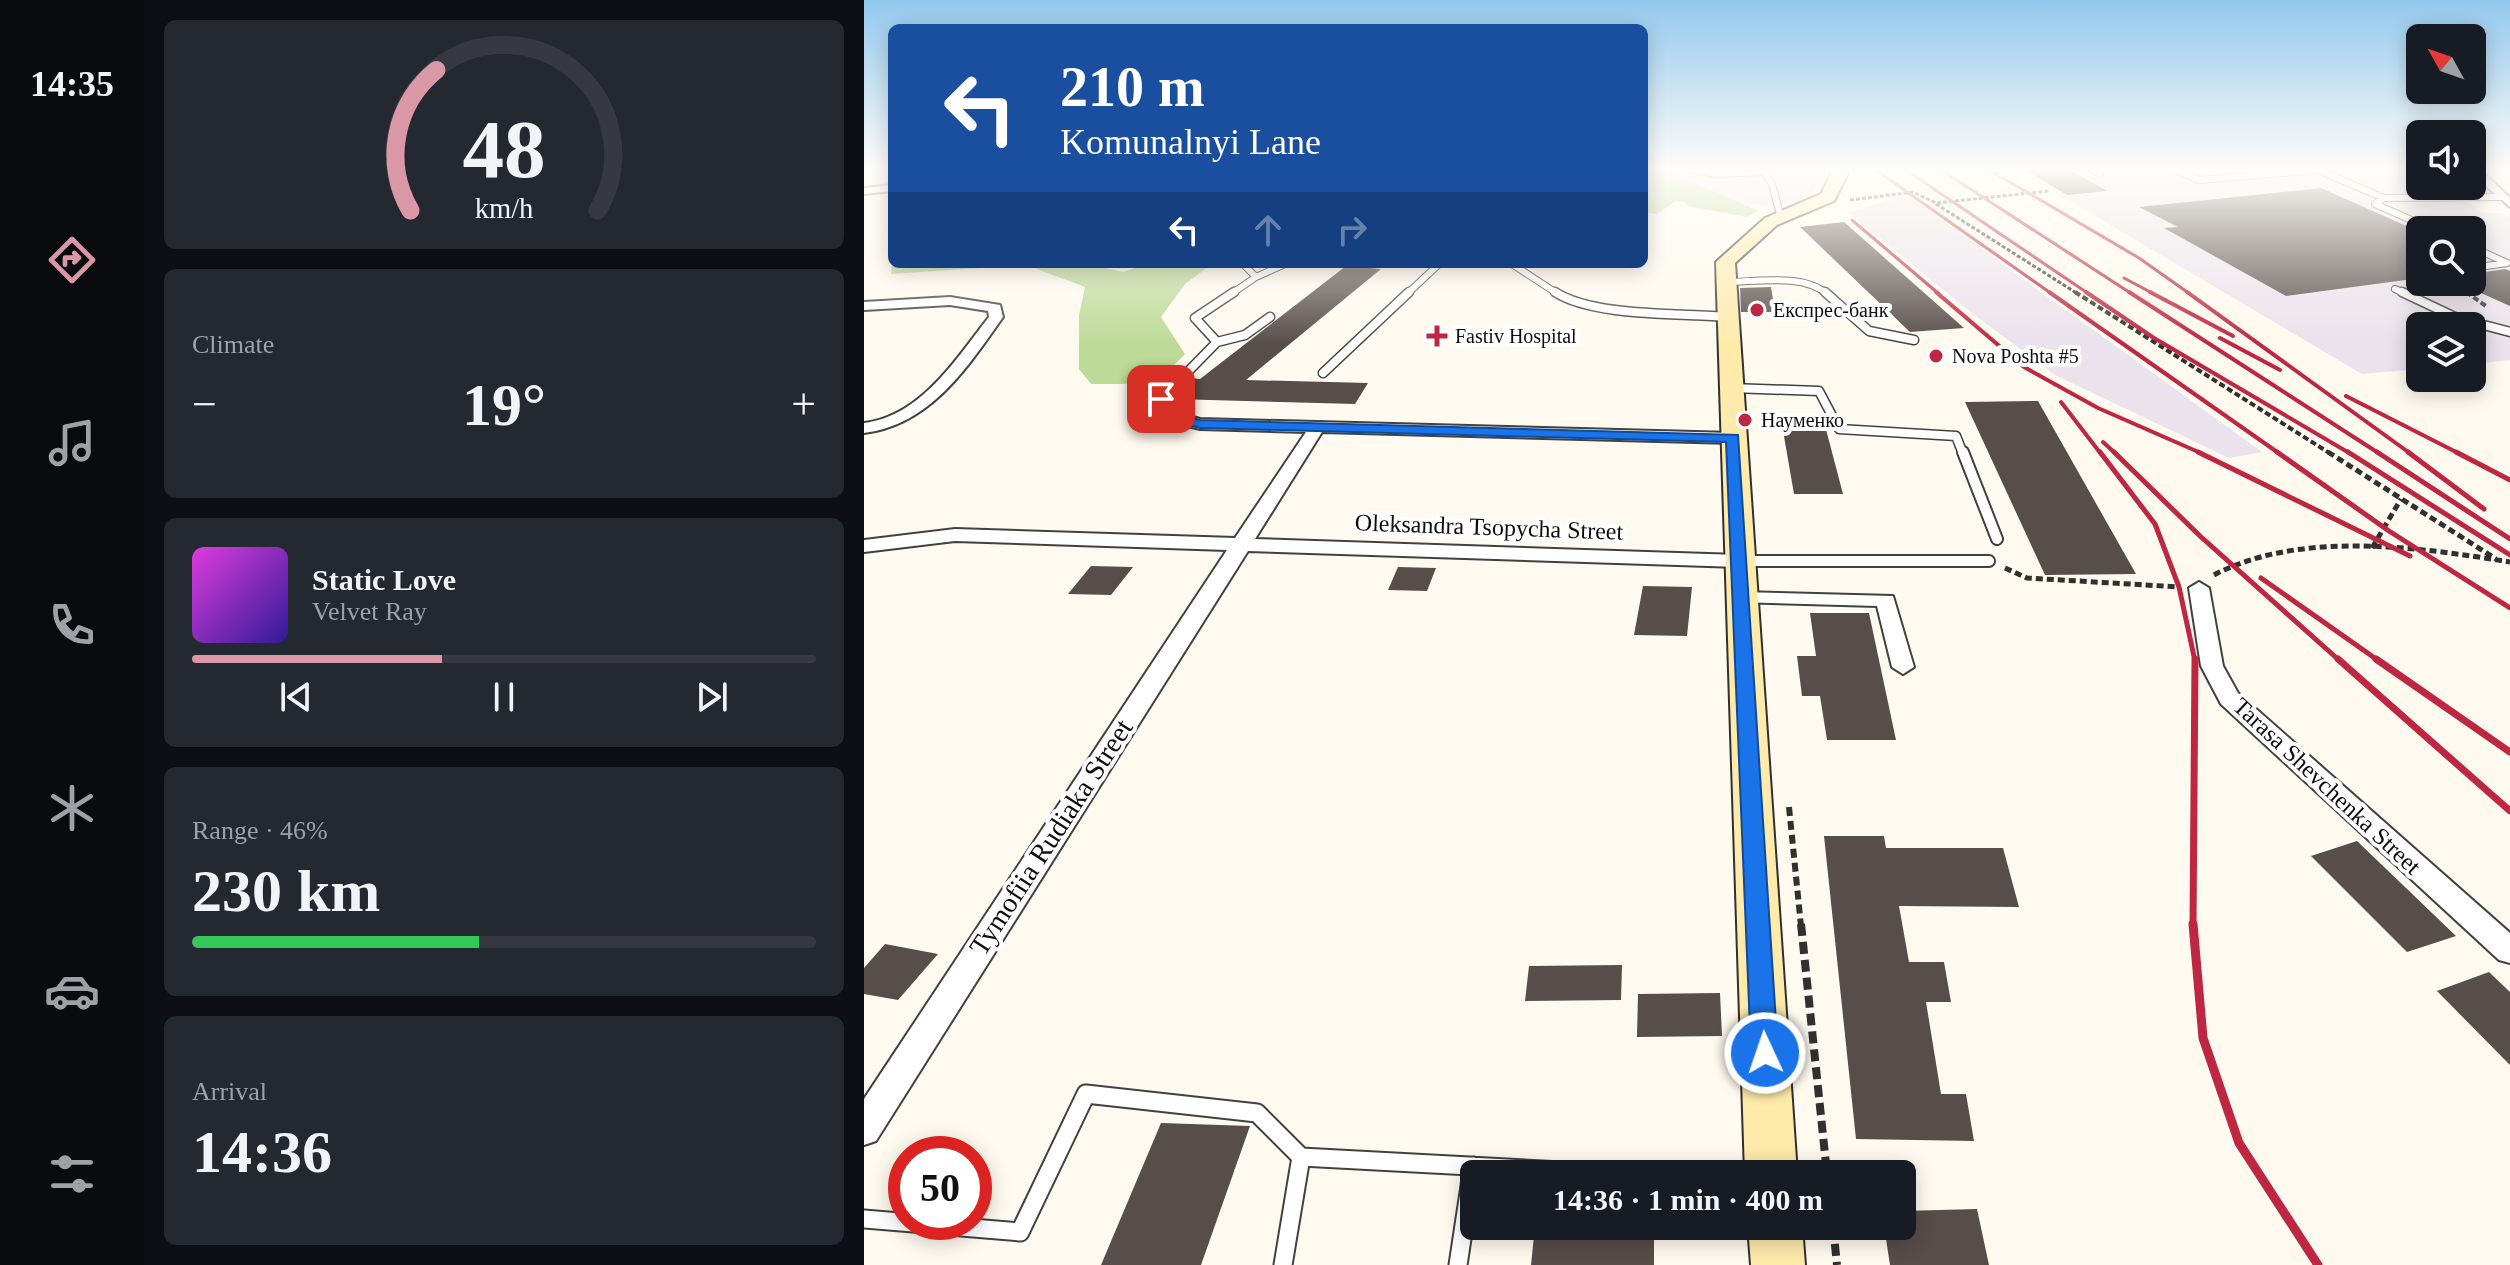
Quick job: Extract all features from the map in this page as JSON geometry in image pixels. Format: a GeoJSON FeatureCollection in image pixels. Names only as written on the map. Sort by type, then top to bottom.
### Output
{"type":"FeatureCollection","features":[{"type":"Feature","properties":{"kind":"main road"},"geometry":{"type":"LineString","coordinates":[[1759,227],[1725,262],[1770,1160]]}},
{"type":"Feature","properties":{"kind":"main road"},"geometry":{"type":"LineString","coordinates":[[1776,1240],[1778,1265]]}},
{"type":"Feature","properties":{"kind":"street"},"geometry":{"type":"LineString","coordinates":[[864,306],[950,301],[995,308],[996,317],[956,370],[899,421],[864,428]]}},
{"type":"Feature","properties":{"kind":"street"},"geometry":{"type":"LineString","coordinates":[[1169,391],[1161,399],[1173,417],[1200,424],[1733,438]]}},
{"type":"Feature","properties":{"kind":"street","name":"Tymofiia Rudiaka Street"},"geometry":{"type":"LineString","coordinates":[[864,1129],[1238,545],[1316,429]]}},
{"type":"Feature","properties":{"kind":"street","name":"Oleksandra Tsopycha Street"},"geometry":{"type":"LineString","coordinates":[[864,546],[955,535],[1739,561]]}},
{"type":"Feature","properties":{"kind":"street","name":"Tarasa Shevchenka Street"},"geometry":{"type":"LineString","coordinates":[[2199,588],[2212,666],[2229,698],[2323,786],[2510,951]]}},
{"type":"Feature","properties":{"kind":"street"},"geometry":{"type":"LineString","coordinates":[[1741,598],[1886,600],[1903,667]]}},
{"type":"Feature","properties":{"kind":"lane"},"geometry":{"type":"LineString","coordinates":[[2486,253],[2507,263],[2486,266]]}},
{"type":"Feature","properties":{"kind":"lane"},"geometry":{"type":"LineString","coordinates":[[1247,268],[1256,277]]}},
{"type":"Feature","properties":{"kind":"lane"},"geometry":{"type":"LineString","coordinates":[[1217,342],[1195,318],[1256,277],[1276,268]]}},
{"type":"Feature","properties":{"kind":"lane"},"geometry":{"type":"LineString","coordinates":[[1323,373],[1435,268]]}},
{"type":"Feature","properties":{"kind":"lane"},"geometry":{"type":"LineString","coordinates":[[1518,268],[1564,298],[1604,307],[1727,317]]}},
{"type":"Feature","properties":{"kind":"lane"},"geometry":{"type":"LineString","coordinates":[[1726,282],[1788,281],[1820,288],[1869,331],[1914,340]]}},
{"type":"Feature","properties":{"kind":"lane"},"geometry":{"type":"LineString","coordinates":[[2395,289],[2457,318],[2510,332]]}},
{"type":"Feature","properties":{"kind":"lane"},"geometry":{"type":"LineString","coordinates":[[1169,391],[1217,342],[1245,335],[1270,317]]}},
{"type":"Feature","properties":{"kind":"lane"},"geometry":{"type":"LineString","coordinates":[[1731,388],[1819,391],[1839,429],[1956,436],[1997,539]]}},
{"type":"Feature","properties":{"kind":"lane"},"geometry":{"type":"LineString","coordinates":[[1739,561],[1989,561]]}},
{"type":"Feature","properties":{"kind":"lane"},"geometry":{"type":"LineString","coordinates":[[864,1219],[1020,1232],[1086,1094],[1257,1113],[1301,1157],[1460,1165]]}},
{"type":"Feature","properties":{"kind":"lane"},"geometry":{"type":"LineString","coordinates":[[1283,1265],[1301,1157]]}},
{"type":"Feature","properties":{"kind":"lane"},"geometry":{"type":"LineString","coordinates":[[1458,1265],[1462,1240]]}},
{"type":"Feature","properties":{"kind":"path"},"geometry":{"type":"LineString","coordinates":[[1974,227],[2496,559]]}},
{"type":"Feature","properties":{"kind":"path"},"geometry":{"type":"LineString","coordinates":[[2372,548],[2401,499]]}},
{"type":"Feature","properties":{"kind":"path"},"geometry":{"type":"LineString","coordinates":[[1989,561],[2027,578],[2199,588],[2223,568],[2278,555],[2353,546],[2510,562]]}},
{"type":"Feature","properties":{"kind":"path"},"geometry":{"type":"LineString","coordinates":[[1788,797],[1826,1160]]}},
{"type":"Feature","properties":{"kind":"path"},"geometry":{"type":"LineString","coordinates":[[1834,1240],[1837,1265]]}},
{"type":"Feature","properties":{"kind":"shaded area"},"geometry":{"type":"Polygon","coordinates":[[[1866,227],[1951,227],[2262,452],[2229,458],[2057,376],[1973,314],[1866,227]]]}},
{"type":"Feature","properties":{"kind":"shaded area"},"geometry":{"type":"Polygon","coordinates":[[[2114,227],[2406,227],[2406,296],[2486,296],[2486,227],[2510,227],[2510,360],[2486,363],[2486,312],[2406,312],[2406,370],[2362,374],[2114,227]]]}},
{"type":"Feature","properties":{"kind":"green space"},"geometry":{"type":"Polygon","coordinates":[[[891,268],[981,268],[891,274],[891,268]]]}},
{"type":"Feature","properties":{"kind":"green space"},"geometry":{"type":"Polygon","coordinates":[[[1034,268],[1106,268],[1123,272],[1135,268],[1207,268],[1185,284],[1161,317],[1185,354],[1164,373],[1131,383],[1091,384],[1079,369],[1079,315],[1085,287],[1034,268]]]}},
{"type":"Feature","properties":{"kind":"building"},"geometry":{"type":"Polygon","coordinates":[[[1800,227],[1850,227],[1964,328],[1910,332],[1800,227]]]}},
{"type":"Feature","properties":{"kind":"building"},"geometry":{"type":"Polygon","coordinates":[[[2406,227],[2406,280],[2286,296],[2164,228],[2406,227]]]}},
{"type":"Feature","properties":{"kind":"building"},"geometry":{"type":"Polygon","coordinates":[[[1343,268],[1381,269],[1246,380],[1368,383],[1355,404],[1174,399],[1191,378],[1200,379],[1343,268]]]}},
{"type":"Feature","properties":{"kind":"building"},"geometry":{"type":"Polygon","coordinates":[[[2510,271],[2510,306],[2486,295],[2486,272],[2510,271]]]}},
{"type":"Feature","properties":{"kind":"building"},"geometry":{"type":"Polygon","coordinates":[[[1771,287],[1775,312],[1741,312],[1740,288],[1771,287]]]}},
{"type":"Feature","properties":{"kind":"building"},"geometry":{"type":"Polygon","coordinates":[[[2038,401],[2136,574],[2045,575],[1965,402],[2038,401]]]}},
{"type":"Feature","properties":{"kind":"building"},"geometry":{"type":"Polygon","coordinates":[[[1823,418],[1843,494],[1794,494],[1781,419],[1823,418]]]}},
{"type":"Feature","properties":{"kind":"building"},"geometry":{"type":"Polygon","coordinates":[[[1091,566],[1133,567],[1111,595],[1068,594],[1091,566]]]}},
{"type":"Feature","properties":{"kind":"building"},"geometry":{"type":"Polygon","coordinates":[[[1398,567],[1436,568],[1427,591],[1388,590],[1398,567]]]}},
{"type":"Feature","properties":{"kind":"building"},"geometry":{"type":"Polygon","coordinates":[[[1643,586],[1692,587],[1687,636],[1634,635],[1643,586]]]}},
{"type":"Feature","properties":{"kind":"building"},"geometry":{"type":"Polygon","coordinates":[[[1810,613],[1869,613],[1896,740],[1827,740],[1820,696],[1802,696],[1797,656],[1816,656],[1810,613]]]}},
{"type":"Feature","properties":{"kind":"building"},"geometry":{"type":"Polygon","coordinates":[[[1824,836],[1884,836],[1886,848],[2003,848],[2019,907],[1899,906],[1909,962],[1944,962],[1951,1002],[1926,1002],[1941,1094],[1966,1094],[1974,1141],[1856,1139],[1824,836]]]}},
{"type":"Feature","properties":{"kind":"building"},"geometry":{"type":"Polygon","coordinates":[[[2357,841],[2456,936],[2407,952],[2311,856],[2357,841]]]}},
{"type":"Feature","properties":{"kind":"building"},"geometry":{"type":"Polygon","coordinates":[[[885,944],[938,954],[898,1000],[864,994],[864,968],[885,944]]]}},
{"type":"Feature","properties":{"kind":"building"},"geometry":{"type":"Polygon","coordinates":[[[1622,965],[1621,1000],[1525,1001],[1529,966],[1622,965]]]}},
{"type":"Feature","properties":{"kind":"building"},"geometry":{"type":"Polygon","coordinates":[[[2489,972],[2510,992],[2510,1065],[2437,991],[2489,972]]]}},
{"type":"Feature","properties":{"kind":"building"},"geometry":{"type":"Polygon","coordinates":[[[1720,993],[1722,1036],[1637,1037],[1638,994],[1720,993]]]}},
{"type":"Feature","properties":{"kind":"building"},"geometry":{"type":"Polygon","coordinates":[[[1161,1123],[1250,1126],[1201,1265],[1101,1265],[1161,1123]]]}},
{"type":"Feature","properties":{"kind":"building"},"geometry":{"type":"Polygon","coordinates":[[[1977,1209],[1989,1265],[1890,1265],[1886,1240],[1916,1240],[1916,1211],[1977,1209]]]}},
{"type":"Feature","properties":{"kind":"building"},"geometry":{"type":"Polygon","coordinates":[[[1534,1240],[1654,1240],[1654,1265],[1531,1265],[1534,1240]]]}},
{"type":"Feature","properties":{"kind":"railway"},"geometry":{"type":"LineString","coordinates":[[1860,227],[1939,294]]}},
{"type":"Feature","properties":{"kind":"railway"},"geometry":{"type":"LineString","coordinates":[[1957,227],[2052,294]]}},
{"type":"Feature","properties":{"kind":"railway"},"geometry":{"type":"LineString","coordinates":[[1990,227],[2089,294]]}},
{"type":"Feature","properties":{"kind":"railway"},"geometry":{"type":"LineString","coordinates":[[2029,227],[2132,294]]}},
{"type":"Feature","properties":{"kind":"railway"},"geometry":{"type":"LineString","coordinates":[[2086,227],[2139,258],[2190,294]]}},
{"type":"Feature","properties":{"kind":"railway"},"geometry":{"type":"LineString","coordinates":[[2124,278],[2154,294]]}},
{"type":"Feature","properties":{"kind":"railway"},"geometry":{"type":"LineString","coordinates":[[1936,292],[2024,367],[2098,408],[2203,454]]}},
{"type":"Feature","properties":{"kind":"railway"},"geometry":{"type":"LineString","coordinates":[[2049,292],[2280,454]]}},
{"type":"Feature","properties":{"kind":"railway"},"geometry":{"type":"LineString","coordinates":[[2086,292],[2154,338],[2351,454]]}},
{"type":"Feature","properties":{"kind":"railway"},"geometry":{"type":"LineString","coordinates":[[2129,292],[2380,454]]}},
{"type":"Feature","properties":{"kind":"railway"},"geometry":{"type":"LineString","coordinates":[[2150,292],[2233,336]]}},
{"type":"Feature","properties":{"kind":"railway"},"geometry":{"type":"LineString","coordinates":[[2187,292],[2411,454]]}},
{"type":"Feature","properties":{"kind":"railway"},"geometry":{"type":"LineString","coordinates":[[2220,338],[2280,370]]}},
{"type":"Feature","properties":{"kind":"railway"},"geometry":{"type":"LineString","coordinates":[[2346,396],[2460,454]]}},
{"type":"Feature","properties":{"kind":"railway"},"geometry":{"type":"LineString","coordinates":[[2061,402],[2101,454]]}},
{"type":"Feature","properties":{"kind":"railway"},"geometry":{"type":"LineString","coordinates":[[2103,442],[2116,454]]}},
{"type":"Feature","properties":{"kind":"railway"},"geometry":{"type":"LineString","coordinates":[[2100,452],[2155,524],[2179,587],[2195,661]]}},
{"type":"Feature","properties":{"kind":"railway"},"geometry":{"type":"LineString","coordinates":[[2114,452],[2200,536],[2340,661]]}},
{"type":"Feature","properties":{"kind":"railway"},"geometry":{"type":"LineString","coordinates":[[2198,452],[2410,556]]}},
{"type":"Feature","properties":{"kind":"railway"},"geometry":{"type":"LineString","coordinates":[[2277,452],[2389,531],[2510,608]]}},
{"type":"Feature","properties":{"kind":"railway"},"geometry":{"type":"LineString","coordinates":[[2348,452],[2510,555]]}},
{"type":"Feature","properties":{"kind":"railway"},"geometry":{"type":"LineString","coordinates":[[2377,452],[2510,539]]}},
{"type":"Feature","properties":{"kind":"railway"},"geometry":{"type":"LineString","coordinates":[[2408,452],[2484,509]]}},
{"type":"Feature","properties":{"kind":"railway"},"geometry":{"type":"LineString","coordinates":[[2456,452],[2510,480]]}},
{"type":"Feature","properties":{"kind":"railway"},"geometry":{"type":"LineString","coordinates":[[2261,578],[2379,661]]}},
{"type":"Feature","properties":{"kind":"railway"},"geometry":{"type":"LineString","coordinates":[[2338,659],[2510,811]]}},
{"type":"Feature","properties":{"kind":"railway"},"geometry":{"type":"LineString","coordinates":[[2376,659],[2510,752]]}},
{"type":"Feature","properties":{"kind":"railway"},"geometry":{"type":"LineString","coordinates":[[2193,924],[2195,661]]}},
{"type":"Feature","properties":{"kind":"railway"},"geometry":{"type":"LineString","coordinates":[[2193,924],[2203,1038],[2239,1143],[2318,1265]]}},
{"type":"Feature","properties":{"kind":"place","name":"Експрес-банк"},"geometry":{"type":"Point","coordinates":[1757,310]}},
{"type":"Feature","properties":{"kind":"place","name":"Fastiv Hospital"},"geometry":{"type":"Point","coordinates":[1437,336]}},
{"type":"Feature","properties":{"kind":"place","name":"Nova Poshta #5"},"geometry":{"type":"Point","coordinates":[1936,356]}},
{"type":"Feature","properties":{"kind":"place","name":"Науменко"},"geometry":{"type":"Point","coordinates":[1745,420]}},
{"type":"Feature","properties":{"kind":"route"},"geometry":{"type":"LineString","coordinates":[[1161,399],[1173,417],[1200,424],[1733,438],[1765,1053]]}}]}
